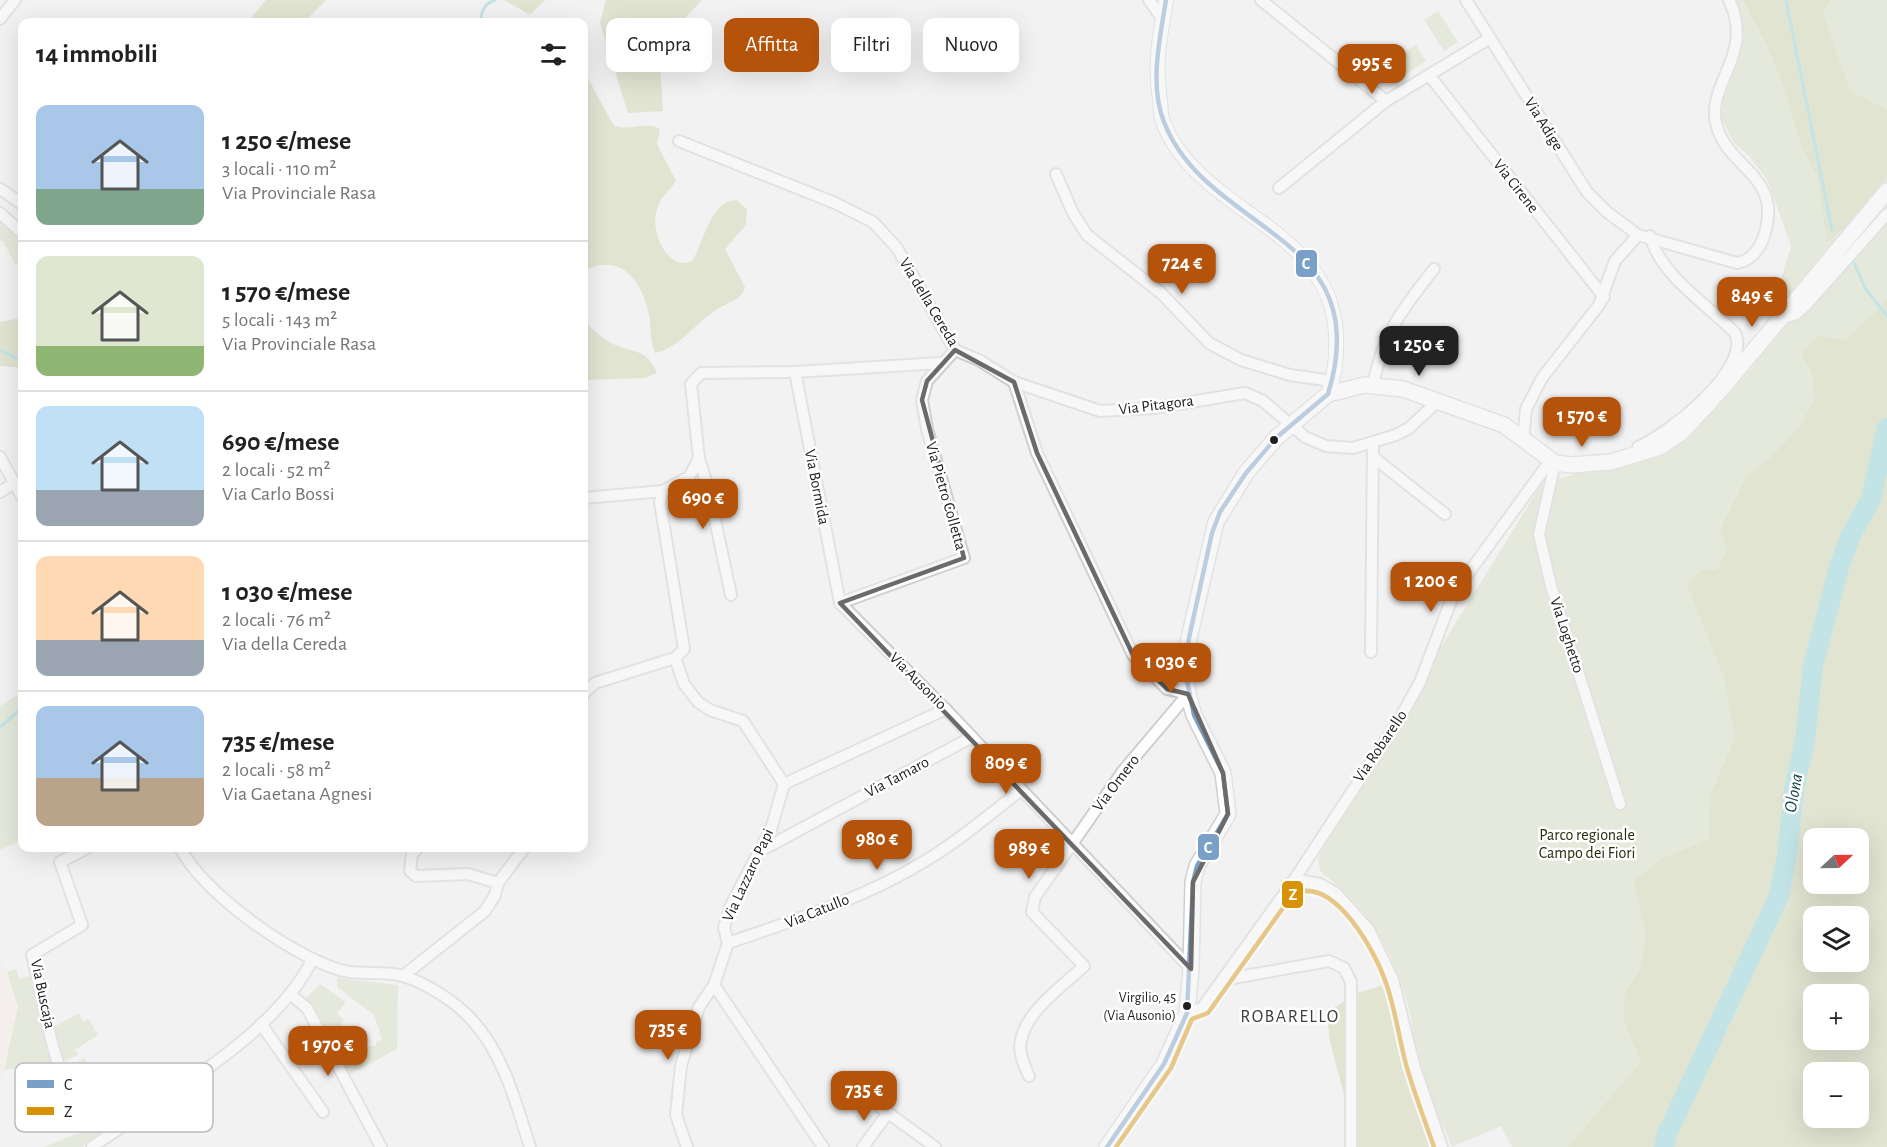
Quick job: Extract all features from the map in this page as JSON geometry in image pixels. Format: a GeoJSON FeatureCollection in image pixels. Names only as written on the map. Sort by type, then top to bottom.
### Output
{"type":"FeatureCollection","features":[{"type":"Feature","properties":{"kind":"main road"},"geometry":{"type":"LineString","coordinates":[[1107,1147],[1164,1064],[1187,1013],[1191,969],[1193,882],[1197,866],[1227,814],[1223,773],[1194,715],[1185,671],[1189,638],[1216,522],[1246,473],[1276,438],[1330,388],[1373,386],[1403,389],[1504,425],[1552,462],[1571,465],[1611,462],[1660,447],[1683,431],[1783,318],[1887,191]]}},
{"type":"Feature","properties":{"kind":"street"},"geometry":{"type":"LineString","coordinates":[[1149,0],[1163,20]]}},
{"type":"Feature","properties":{"kind":"street"},"geometry":{"type":"LineString","coordinates":[[1056,174],[1073,213],[1087,235],[1161,293],[1209,343],[1241,360],[1330,388],[1336,347],[1335,316],[1326,287],[1303,257],[1188,165],[1162,122],[1155,66],[1166,0]]}},
{"type":"Feature","properties":{"kind":"street"},"geometry":{"type":"LineString","coordinates":[[1261,0],[1386,101]]}},
{"type":"Feature","properties":{"kind":"street","name":"Via Adige"},"geometry":{"type":"LineString","coordinates":[[1466,0],[1587,192],[1607,212],[1638,235]]}},
{"type":"Feature","properties":{"kind":"street"},"geometry":{"type":"LineString","coordinates":[[1523,440],[1526,409],[1542,378],[1604,297],[1615,261],[1638,235],[1650,236],[1737,263],[1754,254],[1766,230],[1768,209],[1761,185],[1721,138],[1716,125],[1715,102],[1733,60],[1737,36],[1735,13],[1729,0]]}},
{"type":"Feature","properties":{"kind":"street"},"geometry":{"type":"LineString","coordinates":[[0,19],[8,2]]}},
{"type":"Feature","properties":{"kind":"street"},"geometry":{"type":"LineString","coordinates":[[1279,188],[1386,101],[1490,38]]}},
{"type":"Feature","properties":{"kind":"street","name":"Via Cirene"},"geometry":{"type":"LineString","coordinates":[[1429,75],[1604,297]]}},
{"type":"Feature","properties":{"kind":"street","name":"Via della Cereda"},"geometry":{"type":"LineString","coordinates":[[679,141],[834,203],[873,222],[897,248],[955,350],[979,360],[1014,382]]}},
{"type":"Feature","properties":{"kind":"street"},"geometry":{"type":"LineString","coordinates":[[0,189],[18,201]]}},
{"type":"Feature","properties":{"kind":"street"},"geometry":{"type":"LineString","coordinates":[[0,213],[18,229]]}},
{"type":"Feature","properties":{"kind":"street"},"geometry":{"type":"LineString","coordinates":[[1783,318],[1796,314],[1806,305],[1887,214]]}},
{"type":"Feature","properties":{"kind":"street"},"geometry":{"type":"LineString","coordinates":[[1611,462],[1656,440],[1683,419],[1703,400],[1737,355],[1739,342],[1735,333],[1682,283],[1655,253],[1650,236]]}},
{"type":"Feature","properties":{"kind":"street"},"geometry":{"type":"LineString","coordinates":[[1373,386],[1382,345],[1396,319],[1434,268]]}},
{"type":"Feature","properties":{"kind":"street","name":"Via Pietro Colletta"},"geometry":{"type":"LineString","coordinates":[[840,603],[964,558],[927,429],[922,400],[927,381],[955,350]]}},
{"type":"Feature","properties":{"kind":"street"},"geometry":{"type":"LineString","coordinates":[[731,595],[708,487],[699,459],[691,384],[701,373],[795,372],[941,363]]}},
{"type":"Feature","properties":{"kind":"street","name":"Via Bormida"},"geometry":{"type":"LineString","coordinates":[[795,372],[840,603]]}},
{"type":"Feature","properties":{"kind":"street"},"geometry":{"type":"LineString","coordinates":[[1014,382],[1037,453],[1132,655],[1167,689],[1188,694]]}},
{"type":"Feature","properties":{"kind":"street","name":"Via Pitagora"},"geometry":{"type":"LineString","coordinates":[[1014,382],[1100,411],[1154,408],[1245,393],[1263,401],[1305,437],[1326,446],[1353,448],[1373,443],[1409,428],[1438,401]]}},
{"type":"Feature","properties":{"kind":"street"},"geometry":{"type":"LineString","coordinates":[[1371,652],[1373,443]]}},
{"type":"Feature","properties":{"kind":"street"},"geometry":{"type":"LineString","coordinates":[[0,457],[18,490]]}},
{"type":"Feature","properties":{"kind":"street"},"geometry":{"type":"LineString","coordinates":[[1373,457],[1445,514]]}},
{"type":"Feature","properties":{"kind":"street"},"geometry":{"type":"LineString","coordinates":[[588,498],[663,491],[689,477],[699,459]]}},
{"type":"Feature","properties":{"kind":"street","name":"Via Robarello"},"geometry":{"type":"LineString","coordinates":[[1187,1013],[1202,1008],[1288,888],[1399,720],[1420,682],[1454,593],[1552,462]]}},
{"type":"Feature","properties":{"kind":"street","name":"Via Loghetto"},"geometry":{"type":"LineString","coordinates":[[1552,462],[1539,534],[1551,586],[1620,804]]}},
{"type":"Feature","properties":{"kind":"street"},"geometry":{"type":"LineString","coordinates":[[0,492],[14,483]]}},
{"type":"Feature","properties":{"kind":"street"},"geometry":{"type":"LineString","coordinates":[[588,689],[595,683],[675,658],[684,649],[660,502],[663,491]]}},
{"type":"Feature","properties":{"kind":"street","name":"Via Ausonio"},"geometry":{"type":"LineString","coordinates":[[840,603],[946,709],[1191,969]]}},
{"type":"Feature","properties":{"kind":"street"},"geometry":{"type":"LineString","coordinates":[[675,658],[684,684],[698,702],[710,710],[743,721],[784,784],[946,709]]}},
{"type":"Feature","properties":{"kind":"street","name":"Via Omero"},"geometry":{"type":"LineString","coordinates":[[1029,1076],[1021,1058],[1021,1039],[1032,1016],[1084,966],[1032,912],[1035,897],[1123,771],[1188,694]]}},
{"type":"Feature","properties":{"kind":"street","name":"Via Tamaro"},"geometry":{"type":"LineString","coordinates":[[759,851],[972,737]]}},
{"type":"Feature","properties":{"kind":"street","name":"Via Lazzaro Papi"},"geometry":{"type":"LineString","coordinates":[[687,1147],[676,1115],[681,1066],[699,1007],[714,984],[728,943],[724,927],[731,906],[771,829],[784,784]]}},
{"type":"Feature","properties":{"kind":"street","name":"Via Catullo"},"geometry":{"type":"LineString","coordinates":[[728,943],[787,923],[880,885],[927,860],[1021,790]]}},
{"type":"Feature","properties":{"kind":"street","name":"Via Buscaja"},"geometry":{"type":"LineString","coordinates":[[58,1063],[32,954],[82,926],[81,917],[60,862],[79,852]]}},
{"type":"Feature","properties":{"kind":"street"},"geometry":{"type":"LineString","coordinates":[[183,852],[213,887],[266,930],[312,960],[343,971],[403,976],[444,997],[471,1019],[496,1052],[530,1147]]}},
{"type":"Feature","properties":{"kind":"street"},"geometry":{"type":"LineString","coordinates":[[415,852],[410,871],[416,876],[468,874],[498,883]]}},
{"type":"Feature","properties":{"kind":"street"},"geometry":{"type":"LineString","coordinates":[[403,976],[485,911],[495,895],[498,883],[521,852]]}},
{"type":"Feature","properties":{"kind":"street"},"geometry":{"type":"LineString","coordinates":[[1288,888],[1303,881],[1320,884],[1336,893],[1369,930],[1393,980],[1414,1065],[1442,1147]]}},
{"type":"Feature","properties":{"kind":"street"},"geometry":{"type":"LineString","coordinates":[[213,1064],[261,1024],[290,994],[312,960]]}},
{"type":"Feature","properties":{"kind":"street"},"geometry":{"type":"LineString","coordinates":[[1222,980],[1329,961],[1344,968],[1351,982],[1351,1147]]}},
{"type":"Feature","properties":{"kind":"street"},"geometry":{"type":"LineString","coordinates":[[714,984],[823,1147]]}},
{"type":"Feature","properties":{"kind":"street"},"geometry":{"type":"LineString","coordinates":[[290,994],[307,1008],[381,1147]]}},
{"type":"Feature","properties":{"kind":"street"},"geometry":{"type":"LineString","coordinates":[[261,1024],[323,1112]]}},
{"type":"Feature","properties":{"kind":"street"},"geometry":{"type":"LineString","coordinates":[[863,1147],[884,1110],[935,1147]]}},
{"type":"Feature","properties":{"kind":"street"},"geometry":{"type":"LineString","coordinates":[[92,1147],[112,1132]]}},
{"type":"Feature","properties":{"kind":"highlighted area"},"geometry":{"type":"Polygon","coordinates":[[[955,350],[1014,382],[1037,453],[1133,655],[1167,689],[1188,694],[1223,773],[1228,814],[1193,882],[1191,969],[840,603],[964,558],[922,400],[927,381],[955,350]]]}},
{"type":"Feature","properties":{"kind":"shaded area"},"geometry":{"type":"Polygon","coordinates":[[[0,958],[18,1007],[0,1087],[0,958]]]}},
{"type":"Feature","properties":{"kind":"green space"},"geometry":{"type":"Polygon","coordinates":[[[266,0],[326,0],[308,18],[252,18],[266,0]]]}},
{"type":"Feature","properties":{"kind":"green space"},"geometry":{"type":"Polygon","coordinates":[[[504,0],[545,0],[530,15],[504,0]]]}},
{"type":"Feature","properties":{"kind":"green space"},"geometry":{"type":"Polygon","coordinates":[[[606,0],[702,0],[685,18],[606,18],[606,42],[600,23],[606,0]]]}},
{"type":"Feature","properties":{"kind":"green space","name":"Parco regionale Campo dei Fiori"},"geometry":{"type":"Polygon","coordinates":[[[1735,0],[1887,0],[1887,1147],[1512,1147],[1501,1126],[1452,1147],[1421,1070],[1406,998],[1391,959],[1383,942],[1363,912],[1351,898],[1320,871],[1318,858],[1434,658],[1541,485],[1577,473],[1636,463],[1656,457],[1698,427],[1755,364],[1791,246],[1768,181],[1748,155],[1734,143],[1721,117],[1721,105],[1736,65],[1741,22],[1735,0]]]}},
{"type":"Feature","properties":{"kind":"green space"},"geometry":{"type":"Polygon","coordinates":[[[1743,0],[1830,0],[1823,14],[1850,91],[1887,109],[1887,176],[1844,228],[1827,242],[1818,179],[1801,145],[1785,90],[1766,43],[1743,0]]]}},
{"type":"Feature","properties":{"kind":"green space"},"geometry":{"type":"Polygon","coordinates":[[[1438,11],[1458,42],[1444,51],[1424,20],[1438,11]]]}},
{"type":"Feature","properties":{"kind":"green space"},"geometry":{"type":"Polygon","coordinates":[[[1416,45],[1426,61],[1392,83],[1382,66],[1416,45]]]}},
{"type":"Feature","properties":{"kind":"green space"},"geometry":{"type":"Polygon","coordinates":[[[615,72],[661,72],[663,111],[628,113],[615,72]]]}},
{"type":"Feature","properties":{"kind":"green space"},"geometry":{"type":"Polygon","coordinates":[[[588,78],[614,126],[650,126],[660,129],[657,144],[676,181],[660,202],[655,221],[659,240],[669,256],[683,263],[692,261],[714,215],[728,202],[737,200],[747,210],[746,225],[725,249],[745,287],[742,293],[716,310],[673,346],[664,350],[655,353],[646,302],[635,281],[619,268],[609,265],[588,269],[588,78]]]}},
{"type":"Feature","properties":{"kind":"green space"},"geometry":{"type":"Polygon","coordinates":[[[0,220],[18,236],[18,265],[15,264],[3,241],[0,241],[0,220]]]}},
{"type":"Feature","properties":{"kind":"green space"},"geometry":{"type":"Polygon","coordinates":[[[1887,297],[1887,1147],[1568,1147],[1641,1062],[1623,1018],[1626,990],[1640,970],[1646,936],[1634,880],[1662,859],[1709,839],[1710,797],[1735,737],[1725,680],[1687,585],[1701,569],[1717,571],[1727,550],[1721,528],[1747,475],[1764,464],[1798,429],[1815,399],[1812,374],[1801,355],[1818,335],[1845,341],[1881,307],[1887,297]]]}},
{"type":"Feature","properties":{"kind":"green space"},"geometry":{"type":"Polygon","coordinates":[[[18,319],[18,368],[0,366],[0,322],[18,319]]]}},
{"type":"Feature","properties":{"kind":"green space"},"geometry":{"type":"Polygon","coordinates":[[[588,324],[609,342],[639,353],[648,359],[657,373],[645,378],[588,380],[588,324]]]}},
{"type":"Feature","properties":{"kind":"green space"},"geometry":{"type":"Polygon","coordinates":[[[18,695],[18,842],[0,850],[0,706],[18,695]]]}},
{"type":"Feature","properties":{"kind":"green space"},"geometry":{"type":"Polygon","coordinates":[[[16,969],[19,979],[32,976],[56,1063],[15,1063],[15,1069],[4,1070],[18,1007],[7,972],[16,969]]]}},
{"type":"Feature","properties":{"kind":"green space"},"geometry":{"type":"Polygon","coordinates":[[[337,978],[398,985],[397,1049],[345,1077],[305,999],[320,984],[346,1002],[337,1013],[344,1020],[341,1024],[352,1034],[358,1049],[376,1045],[376,1042],[382,1039],[374,1015],[337,987],[337,978]]]}},
{"type":"Feature","properties":{"kind":"green space"},"geometry":{"type":"Polygon","coordinates":[[[1390,983],[1408,1065],[1436,1147],[1358,1147],[1330,1042],[1327,1014],[1351,995],[1390,983]]]}},
{"type":"Feature","properties":{"kind":"green space"},"geometry":{"type":"Polygon","coordinates":[[[79,1013],[83,1022],[89,1019],[98,1035],[75,1050],[78,1055],[62,1062],[52,1028],[79,1013]]]}},
{"type":"Feature","properties":{"kind":"green space"},"geometry":{"type":"Polygon","coordinates":[[[84,1058],[87,1063],[77,1063],[84,1058]]]}},
{"type":"Feature","properties":{"kind":"green space"},"geometry":{"type":"Polygon","coordinates":[[[82,1132],[104,1132],[82,1147],[44,1147],[82,1132]]]}},
{"type":"Feature","properties":{"kind":"waterway"},"geometry":{"type":"LineString","coordinates":[[482,18],[484,8],[495,0]]}},
{"type":"Feature","properties":{"kind":"waterway"},"geometry":{"type":"LineString","coordinates":[[1786,0],[1832,230]]}},
{"type":"Feature","properties":{"kind":"waterway"},"geometry":{"type":"LineString","coordinates":[[1852,258],[1865,288],[1887,316]]}},
{"type":"Feature","properties":{"kind":"waterway"},"geometry":{"type":"LineString","coordinates":[[0,350],[18,359]]}},
{"type":"Feature","properties":{"kind":"waterway","name":"Olona"},"geometry":{"type":"LineString","coordinates":[[1664,1147],[1667,1134],[1779,896],[1787,854],[1794,789],[1805,741],[1813,666],[1840,564],[1851,535],[1871,499],[1887,428]]}},
{"type":"Feature","properties":{"kind":"waterway"},"geometry":{"type":"LineString","coordinates":[[0,727],[18,711]]}},
{"type":"Feature","properties":{"kind":"transit line","name":"C"},"geometry":{"type":"LineString","coordinates":[[1107,1147],[1164,1064],[1187,1013],[1193,882],[1197,866],[1228,814],[1223,773],[1194,715],[1185,671],[1189,638],[1212,533],[1220,512],[1246,473],[1276,438],[1328,394],[1337,340],[1330,299],[1310,267],[1281,240],[1215,189],[1186,159],[1164,122],[1157,93],[1156,77],[1166,0]]}},
{"type":"Feature","properties":{"kind":"transit line","name":"Z"},"geometry":{"type":"LineString","coordinates":[[1116,1147],[1171,1068],[1192,1019],[1208,1013],[1293,894],[1308,891],[1323,895],[1338,905],[1363,936],[1381,969],[1395,1015],[1407,1068],[1434,1147]]}},
{"type":"Feature","properties":{"kind":"place","name":"Virgilio, 45 (Via Ausonio)"},"geometry":{"type":"Point","coordinates":[1187,1006]}},
{"type":"Feature","properties":{"kind":"district","name":"ROBARELLO"},"geometry":{"type":"Point","coordinates":[1290,1017]}}]}
